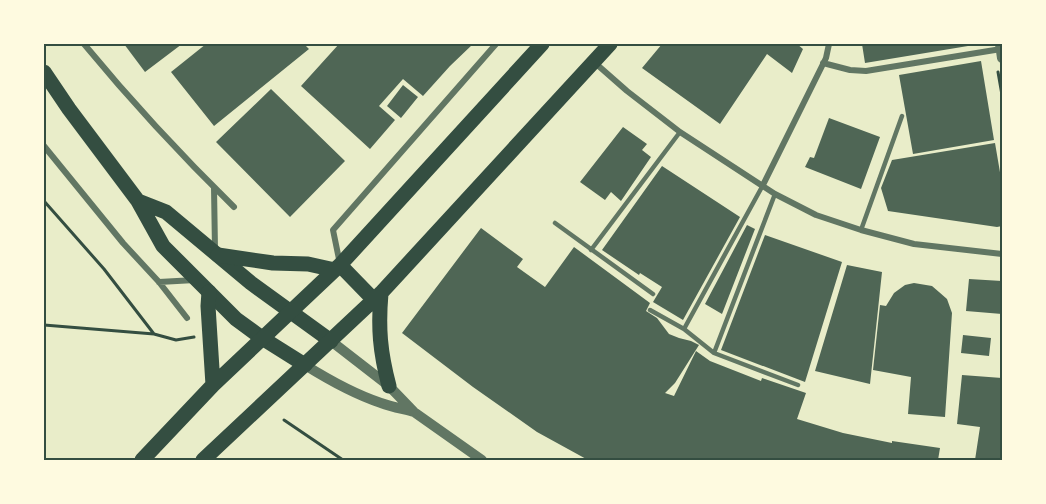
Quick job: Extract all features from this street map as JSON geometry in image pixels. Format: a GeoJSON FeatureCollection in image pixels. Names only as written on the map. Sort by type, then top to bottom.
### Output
{"type":"FeatureCollection","features":[{"type":"Feature","properties":{"kind":"main road"},"geometry":{"type":"LineString","coordinates":[[142,460],[213,385],[337,267],[542,44]]}},
{"type":"Feature","properties":{"kind":"main road"},"geometry":{"type":"LineString","coordinates":[[203,460],[377,297],[610,44]]}},
{"type":"Feature","properties":{"kind":"main road"},"geometry":{"type":"LineString","coordinates":[[44,72],[138,201],[163,246],[236,319],[305,365]]}},
{"type":"Feature","properties":{"kind":"main road"},"geometry":{"type":"LineString","coordinates":[[138,201],[166,212],[250,283],[331,341]]}},
{"type":"Feature","properties":{"kind":"main road"},"geometry":{"type":"LineString","coordinates":[[216,253],[273,262],[337,267],[377,297],[380,342],[388,386]]}},
{"type":"Feature","properties":{"kind":"main road"},"geometry":{"type":"LineString","coordinates":[[209,292],[213,385]]}},
{"type":"Feature","properties":{"kind":"street"},"geometry":{"type":"LineString","coordinates":[[84,44],[148,118],[234,207]]}},
{"type":"Feature","properties":{"kind":"street"},"geometry":{"type":"LineString","coordinates":[[337,267],[333,230],[496,44]]}},
{"type":"Feature","properties":{"kind":"street"},"geometry":{"type":"LineString","coordinates":[[763,185],[823,63],[827,45]]}},
{"type":"Feature","properties":{"kind":"street"},"geometry":{"type":"LineString","coordinates":[[823,63],[850,70],[866,71],[1000,54]]}},
{"type":"Feature","properties":{"kind":"street"},"geometry":{"type":"LineString","coordinates":[[593,62],[680,132],[775,194],[816,215],[914,244],[1002,254]]}},
{"type":"Feature","properties":{"kind":"street"},"geometry":{"type":"LineString","coordinates":[[44,146],[187,318]]}},
{"type":"Feature","properties":{"kind":"street"},"geometry":{"type":"LineString","coordinates":[[214,187],[216,253]]}},
{"type":"Feature","properties":{"kind":"street"},"geometry":{"type":"LineString","coordinates":[[159,282],[197,280]]}},
{"type":"Feature","properties":{"kind":"street"},"geometry":{"type":"LineString","coordinates":[[331,341],[388,386],[414,412],[482,460]]}},
{"type":"Feature","properties":{"kind":"street"},"geometry":{"type":"LineString","coordinates":[[305,365],[343,387],[381,403],[414,412]]}},
{"type":"Feature","properties":{"kind":"lane"},"geometry":{"type":"LineString","coordinates":[[861,230],[902,116]]}},
{"type":"Feature","properties":{"kind":"lane"},"geometry":{"type":"LineString","coordinates":[[591,250],[680,132]]}},
{"type":"Feature","properties":{"kind":"lane"},"geometry":{"type":"LineString","coordinates":[[684,329],[763,185]]}},
{"type":"Feature","properties":{"kind":"lane"},"geometry":{"type":"LineString","coordinates":[[714,353],[775,194]]}},
{"type":"Feature","properties":{"kind":"lane"},"geometry":{"type":"LineString","coordinates":[[555,223],[654,294]]}},
{"type":"Feature","properties":{"kind":"lane"},"geometry":{"type":"LineString","coordinates":[[650,310],[684,329],[714,353],[798,385]]}},
{"type":"Feature","properties":{"kind":"path"},"geometry":{"type":"LineString","coordinates":[[1000,54],[1002,95]]}},
{"type":"Feature","properties":{"kind":"path"},"geometry":{"type":"LineString","coordinates":[[44,201],[104,270],[154,334]]}},
{"type":"Feature","properties":{"kind":"path"},"geometry":{"type":"LineString","coordinates":[[44,325],[154,334],[176,340],[196,337]]}},
{"type":"Feature","properties":{"kind":"path"},"geometry":{"type":"LineString","coordinates":[[284,420],[343,460]]}},
{"type":"Feature","properties":{"kind":"building"},"geometry":{"type":"Polygon","coordinates":[[[124,44],[182,44],[145,72],[124,44]]]}},
{"type":"Feature","properties":{"kind":"building"},"geometry":{"type":"Polygon","coordinates":[[[206,44],[304,44],[309,49],[214,126],[171,72],[206,44]]]}},
{"type":"Feature","properties":{"kind":"building"},"geometry":{"type":"Polygon","coordinates":[[[339,44],[473,44],[423,96],[403,79],[379,106],[395,120],[370,149],[301,86],[339,44]]]}},
{"type":"Feature","properties":{"kind":"building"},"geometry":{"type":"Polygon","coordinates":[[[662,44],[797,44],[803,49],[792,73],[767,54],[720,124],[642,68],[662,44]]]}},
{"type":"Feature","properties":{"kind":"building"},"geometry":{"type":"Polygon","coordinates":[[[862,44],[974,44],[974,45],[865,63],[862,44]]]}},
{"type":"Feature","properties":{"kind":"building"},"geometry":{"type":"Polygon","coordinates":[[[981,61],[994,140],[913,154],[899,75],[981,61]]]}},
{"type":"Feature","properties":{"kind":"building"},"geometry":{"type":"Polygon","coordinates":[[[403,85],[418,97],[401,118],[387,106],[403,85]]]}},
{"type":"Feature","properties":{"kind":"building"},"geometry":{"type":"Polygon","coordinates":[[[271,89],[345,161],[290,217],[216,142],[271,89]]]}},
{"type":"Feature","properties":{"kind":"building"},"geometry":{"type":"Polygon","coordinates":[[[829,118],[880,137],[861,189],[805,167],[810,157],[814,158],[829,118]]]}},
{"type":"Feature","properties":{"kind":"building"},"geometry":{"type":"Polygon","coordinates":[[[623,127],[647,144],[642,150],[651,157],[621,201],[611,192],[605,200],[580,182],[623,127]]]}},
{"type":"Feature","properties":{"kind":"building"},"geometry":{"type":"Polygon","coordinates":[[[995,143],[1002,184],[1002,226],[888,211],[881,188],[892,160],[995,143]]]}},
{"type":"Feature","properties":{"kind":"building"},"geometry":{"type":"Polygon","coordinates":[[[662,166],[740,217],[683,320],[653,302],[662,287],[640,273],[639,275],[602,250],[662,166]]]}},
{"type":"Feature","properties":{"kind":"building"},"geometry":{"type":"Polygon","coordinates":[[[747,225],[755,229],[722,314],[705,304],[747,225]]]}},
{"type":"Feature","properties":{"kind":"building"},"geometry":{"type":"Polygon","coordinates":[[[481,228],[523,259],[517,267],[545,287],[574,247],[650,303],[646,311],[657,318],[669,334],[699,345],[675,383],[665,393],[674,396],[696,351],[710,361],[761,381],[762,378],[806,393],[797,419],[843,433],[892,443],[892,441],[940,448],[938,460],[588,460],[537,432],[402,333],[481,228]]]}},
{"type":"Feature","properties":{"kind":"building"},"geometry":{"type":"Polygon","coordinates":[[[765,235],[842,262],[805,382],[721,350],[765,235]]]}},
{"type":"Feature","properties":{"kind":"building"},"geometry":{"type":"Polygon","coordinates":[[[847,265],[882,272],[870,384],[815,371],[847,265]]]}},
{"type":"Feature","properties":{"kind":"building"},"geometry":{"type":"Polygon","coordinates":[[[969,279],[1002,281],[1002,314],[966,311],[969,279]]]}},
{"type":"Feature","properties":{"kind":"building"},"geometry":{"type":"Polygon","coordinates":[[[914,283],[932,286],[947,299],[952,313],[945,417],[908,414],[911,377],[873,370],[880,305],[886,306],[894,293],[905,285],[914,283]]]}},
{"type":"Feature","properties":{"kind":"building"},"geometry":{"type":"Polygon","coordinates":[[[963,335],[991,338],[989,356],[961,353],[963,335]]]}},
{"type":"Feature","properties":{"kind":"building"},"geometry":{"type":"Polygon","coordinates":[[[962,375],[1002,378],[1002,460],[975,460],[980,427],[957,424],[962,375]]]}}]}
